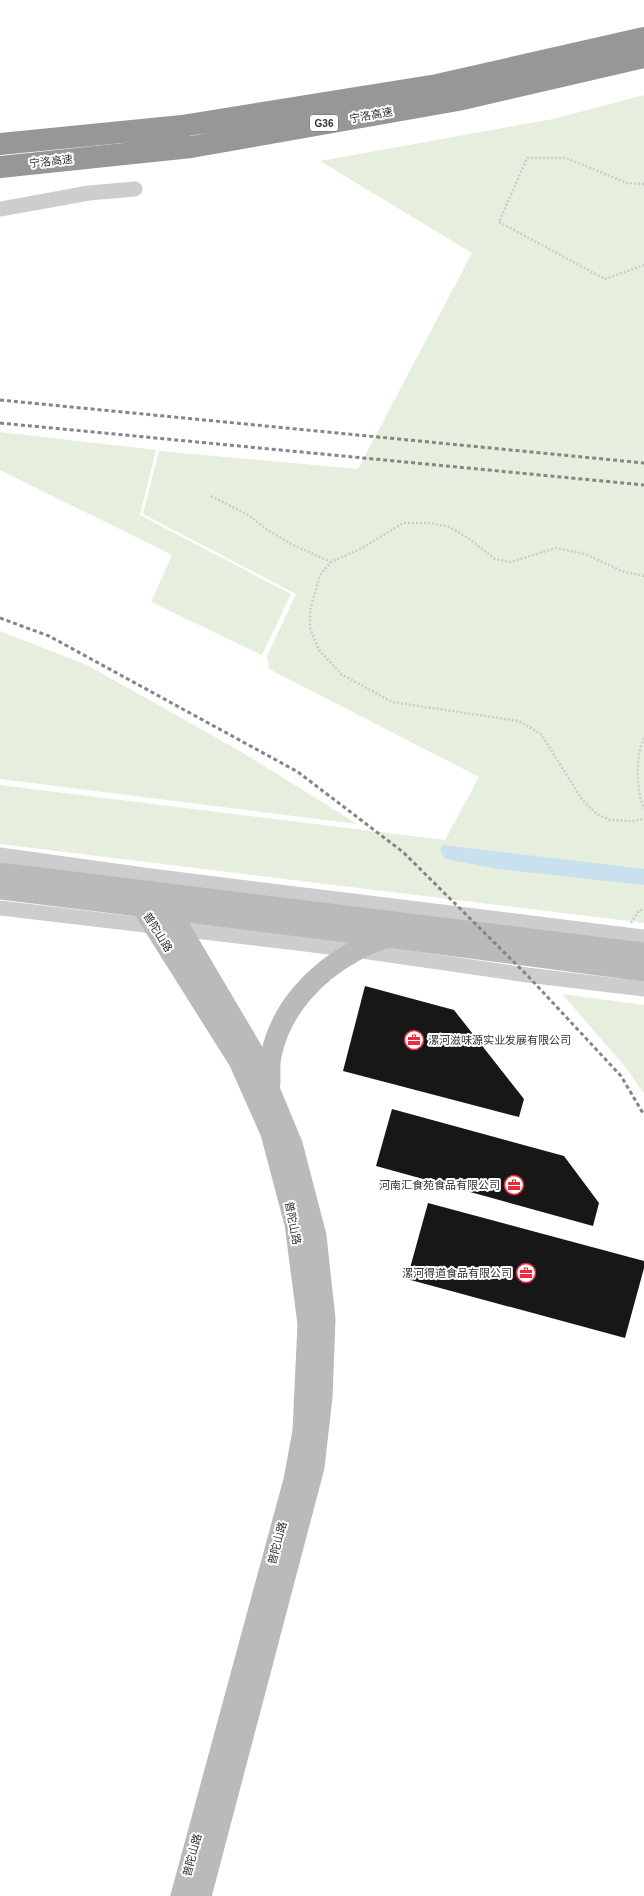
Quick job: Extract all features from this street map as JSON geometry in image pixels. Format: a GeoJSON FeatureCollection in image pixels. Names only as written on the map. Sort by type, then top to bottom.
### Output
{"type":"FeatureCollection","features":[{"type":"Feature","properties":{"kind":"highway","name":"宁洛高速"},"geometry":{"type":"LineString","coordinates":[[0,144],[182,126],[429,87],[644,38]]}},
{"type":"Feature","properties":{"kind":"highway","name":"宁洛高速"},"geometry":{"type":"LineString","coordinates":[[0,167],[191,147],[458,100],[644,57]]}},
{"type":"Feature","properties":{"kind":"main road"},"geometry":{"type":"LineString","coordinates":[[0,873],[644,953]]}},
{"type":"Feature","properties":{"kind":"main road"},"geometry":{"type":"LineString","coordinates":[[0,889],[148,891]]}},
{"type":"Feature","properties":{"kind":"main road","name":"普陀山路"},"geometry":{"type":"LineString","coordinates":[[148,891],[170,911],[254,1055],[292,1144],[316,1236],[325,1319],[322,1397],[314,1467],[201,1896]]}},
{"type":"Feature","properties":{"kind":"main road","name":"普陀山路"},"geometry":{"type":"LineString","coordinates":[[148,891],[155,927],[239,1061],[271,1133],[295,1224],[308,1324],[303,1431],[294,1480],[181,1896]]}},
{"type":"Feature","properties":{"kind":"main road"},"geometry":{"type":"LineString","coordinates":[[170,911],[387,937],[644,971]]}},
{"type":"Feature","properties":{"kind":"main road"},"geometry":{"type":"LineString","coordinates":[[269,1090],[270,1057],[283,1019],[304,990],[335,963],[355,950],[387,937]]}},
{"type":"Feature","properties":{"kind":"street"},"geometry":{"type":"LineString","coordinates":[[0,209],[89,193],[135,189]]}},
{"type":"Feature","properties":{"kind":"street"},"geometry":{"type":"LineString","coordinates":[[0,855],[148,891],[644,937]]}},
{"type":"Feature","properties":{"kind":"street"},"geometry":{"type":"LineString","coordinates":[[0,908],[181,931],[355,950],[644,989]]}},
{"type":"Feature","properties":{"kind":"path"},"geometry":{"type":"LineString","coordinates":[[644,184],[627,184],[566,158],[527,158],[499,222],[605,279],[644,265]]}},
{"type":"Feature","properties":{"kind":"path"},"geometry":{"type":"LineString","coordinates":[[211,496],[250,516],[266,529],[291,544],[331,562]]}},
{"type":"Feature","properties":{"kind":"path"},"geometry":{"type":"LineString","coordinates":[[644,576],[622,572],[585,554],[556,548],[512,562],[495,559],[468,538],[450,527],[429,523],[403,524],[362,548],[331,562],[320,575],[310,610],[310,628],[319,650],[341,674],[392,702],[520,720],[541,734],[583,801],[597,814],[610,820],[632,821],[644,819]]}},
{"type":"Feature","properties":{"kind":"path"},"geometry":{"type":"LineString","coordinates":[[644,738],[639,749],[637,773],[644,809]]}},
{"type":"Feature","properties":{"kind":"green space"},"geometry":{"type":"Polygon","coordinates":[[[644,95],[644,923],[0,844],[0,785],[445,840],[479,777],[269,669],[267,656],[296,594],[143,514],[159,451],[358,469],[472,253],[320,161],[553,119],[644,95]]]}},
{"type":"Feature","properties":{"kind":"green space"},"geometry":{"type":"Polygon","coordinates":[[[0,432],[156,450],[140,515],[291,594],[262,655],[151,602],[172,555],[0,470],[0,432]]]}},
{"type":"Feature","properties":{"kind":"green space"},"geometry":{"type":"Polygon","coordinates":[[[0,631],[87,665],[240,751],[357,824],[0,779],[0,631]]]}},
{"type":"Feature","properties":{"kind":"green space"},"geometry":{"type":"Polygon","coordinates":[[[562,994],[644,1005],[644,1094],[628,1070],[562,994]]]}},
{"type":"Feature","properties":{"kind":"water"},"geometry":{"type":"Polygon","coordinates":[[[443,845],[644,869],[644,885],[499,869],[445,859],[440,850],[443,845]]]}},
{"type":"Feature","properties":{"kind":"building","name":"漯河滋味源实业发展有限公司"},"geometry":{"type":"Polygon","coordinates":[[[365,986],[454,1010],[524,1099],[519,1117],[343,1071],[365,986]]]}},
{"type":"Feature","properties":{"kind":"building","name":"河南汇食苑食品有限公司"},"geometry":{"type":"Polygon","coordinates":[[[392,1109],[564,1156],[599,1203],[593,1226],[376,1166],[392,1109]]]}},
{"type":"Feature","properties":{"kind":"building","name":"漯河得道食品有限公司"},"geometry":{"type":"Polygon","coordinates":[[[428,1203],[644,1261],[644,1268],[625,1338],[407,1279],[428,1203]]]}},
{"type":"Feature","properties":{"kind":"railway"},"geometry":{"type":"LineString","coordinates":[[0,400],[644,463]]}},
{"type":"Feature","properties":{"kind":"railway"},"geometry":{"type":"LineString","coordinates":[[0,423],[644,485]]}},
{"type":"Feature","properties":{"kind":"railway"},"geometry":{"type":"LineString","coordinates":[[0,618],[49,636],[298,772],[403,852],[527,975],[621,1076],[644,1115]]}},
{"type":"Feature","properties":{"kind":"place","name":"漯河滋味源实业发展有限公司"},"geometry":{"type":"Point","coordinates":[414,1040]}},
{"type":"Feature","properties":{"kind":"place","name":"河南汇食苑食品有限公司"},"geometry":{"type":"Point","coordinates":[514,1185]}},
{"type":"Feature","properties":{"kind":"place","name":"漯河得道食品有限公司"},"geometry":{"type":"Point","coordinates":[526,1273]}}]}
